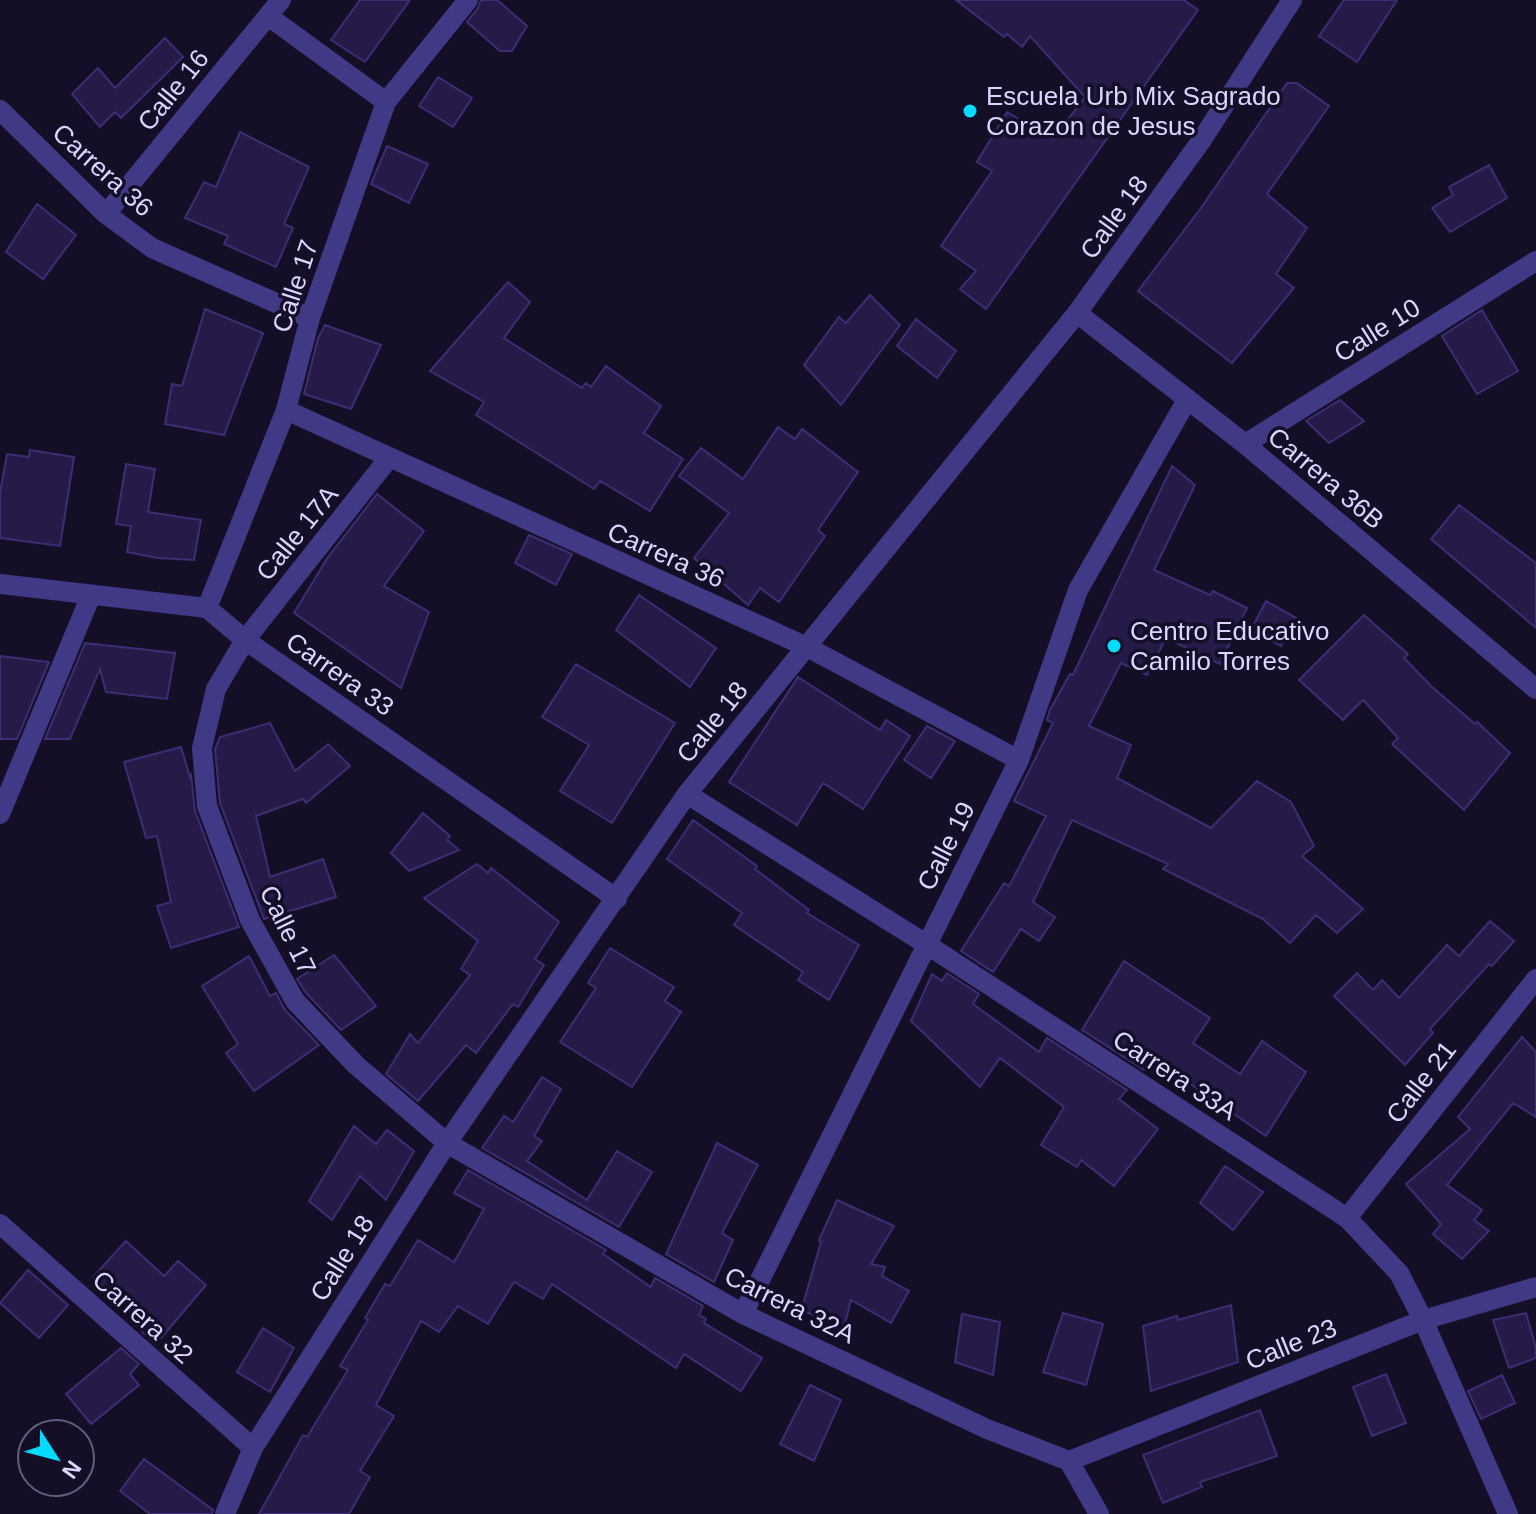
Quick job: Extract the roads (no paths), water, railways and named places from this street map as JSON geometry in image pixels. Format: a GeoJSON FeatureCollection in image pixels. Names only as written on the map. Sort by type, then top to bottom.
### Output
{"type":"FeatureCollection","features":[{"type":"Feature","properties":{"kind":"street","name":"Calle 17"},"geometry":{"type":"LineString","coordinates":[[207,608],[286,410],[310,318],[386,102],[468,0]]}},
{"type":"Feature","properties":{"kind":"street","name":"Calle 18"},"geometry":{"type":"LineString","coordinates":[[225,1514],[253,1448],[447,1143],[687,794],[1077,313],[1201,141],[1292,0]]}},
{"type":"Feature","properties":{"kind":"street"},"geometry":{"type":"LineString","coordinates":[[274,8],[386,102]]}},
{"type":"Feature","properties":{"kind":"street","name":"Calle 16"},"geometry":{"type":"LineString","coordinates":[[106,214],[274,8]]}},
{"type":"Feature","properties":{"kind":"street","name":"Carrera 36"},"geometry":{"type":"LineString","coordinates":[[0,110],[106,214],[152,248],[310,318]]}},
{"type":"Feature","properties":{"kind":"street","name":"Calle 10"},"geometry":{"type":"LineString","coordinates":[[1245,444],[1536,261]]}},
{"type":"Feature","properties":{"kind":"street","name":"Carrera 36B"},"geometry":{"type":"LineString","coordinates":[[1077,313],[1245,444],[1536,689]]}},
{"type":"Feature","properties":{"kind":"street","name":"Calle 19"},"geometry":{"type":"LineString","coordinates":[[743,1314],[1019,760],[1078,590],[1187,400]]}},
{"type":"Feature","properties":{"kind":"street","name":"Carrera 36"},"geometry":{"type":"LineString","coordinates":[[286,410],[807,647],[1019,760]]}},
{"type":"Feature","properties":{"kind":"street","name":"Calle 17A"},"geometry":{"type":"LineString","coordinates":[[245,640],[389,458]]}},
{"type":"Feature","properties":{"kind":"street"},"geometry":{"type":"LineString","coordinates":[[0,584],[207,608]]}},
{"type":"Feature","properties":{"kind":"street"},"geometry":{"type":"LineString","coordinates":[[0,814],[91,595]]}},
{"type":"Feature","properties":{"kind":"street","name":"Carrera 33"},"geometry":{"type":"LineString","coordinates":[[207,608],[245,640],[617,899]]}},
{"type":"Feature","properties":{"kind":"street","name":"Calle 17"},"geometry":{"type":"LineString","coordinates":[[245,640],[216,689],[202,748],[207,806],[250,920],[295,1001],[356,1065],[447,1143]]}},
{"type":"Feature","properties":{"kind":"street","name":"Carrera 33A"},"geometry":{"type":"LineString","coordinates":[[687,794],[926,944],[1347,1218],[1399,1273],[1423,1320],[1508,1514]]}},
{"type":"Feature","properties":{"kind":"street","name":"Calle 21"},"geometry":{"type":"LineString","coordinates":[[1347,1218],[1536,979]]}},
{"type":"Feature","properties":{"kind":"street","name":"Carrera 32A"},"geometry":{"type":"LineString","coordinates":[[447,1143],[743,1314],[987,1429],[1069,1461]]}},
{"type":"Feature","properties":{"kind":"street","name":"Carrera 32"},"geometry":{"type":"LineString","coordinates":[[0,1224],[253,1448]]}},
{"type":"Feature","properties":{"kind":"street","name":"Calle 23"},"geometry":{"type":"LineString","coordinates":[[1069,1461],[1423,1320],[1536,1287]]}},
{"type":"Feature","properties":{"kind":"street"},"geometry":{"type":"LineString","coordinates":[[1069,1461],[1099,1514]]}},
{"type":"Feature","properties":{"kind":"place","name":"Escuela Urb Mix Sagrado Corazon de Jesus"},"geometry":{"type":"Point","coordinates":[970,111]}},
{"type":"Feature","properties":{"kind":"place","name":"Centro Educativo Camilo Torres"},"geometry":{"type":"Point","coordinates":[1114,646]}}]}
